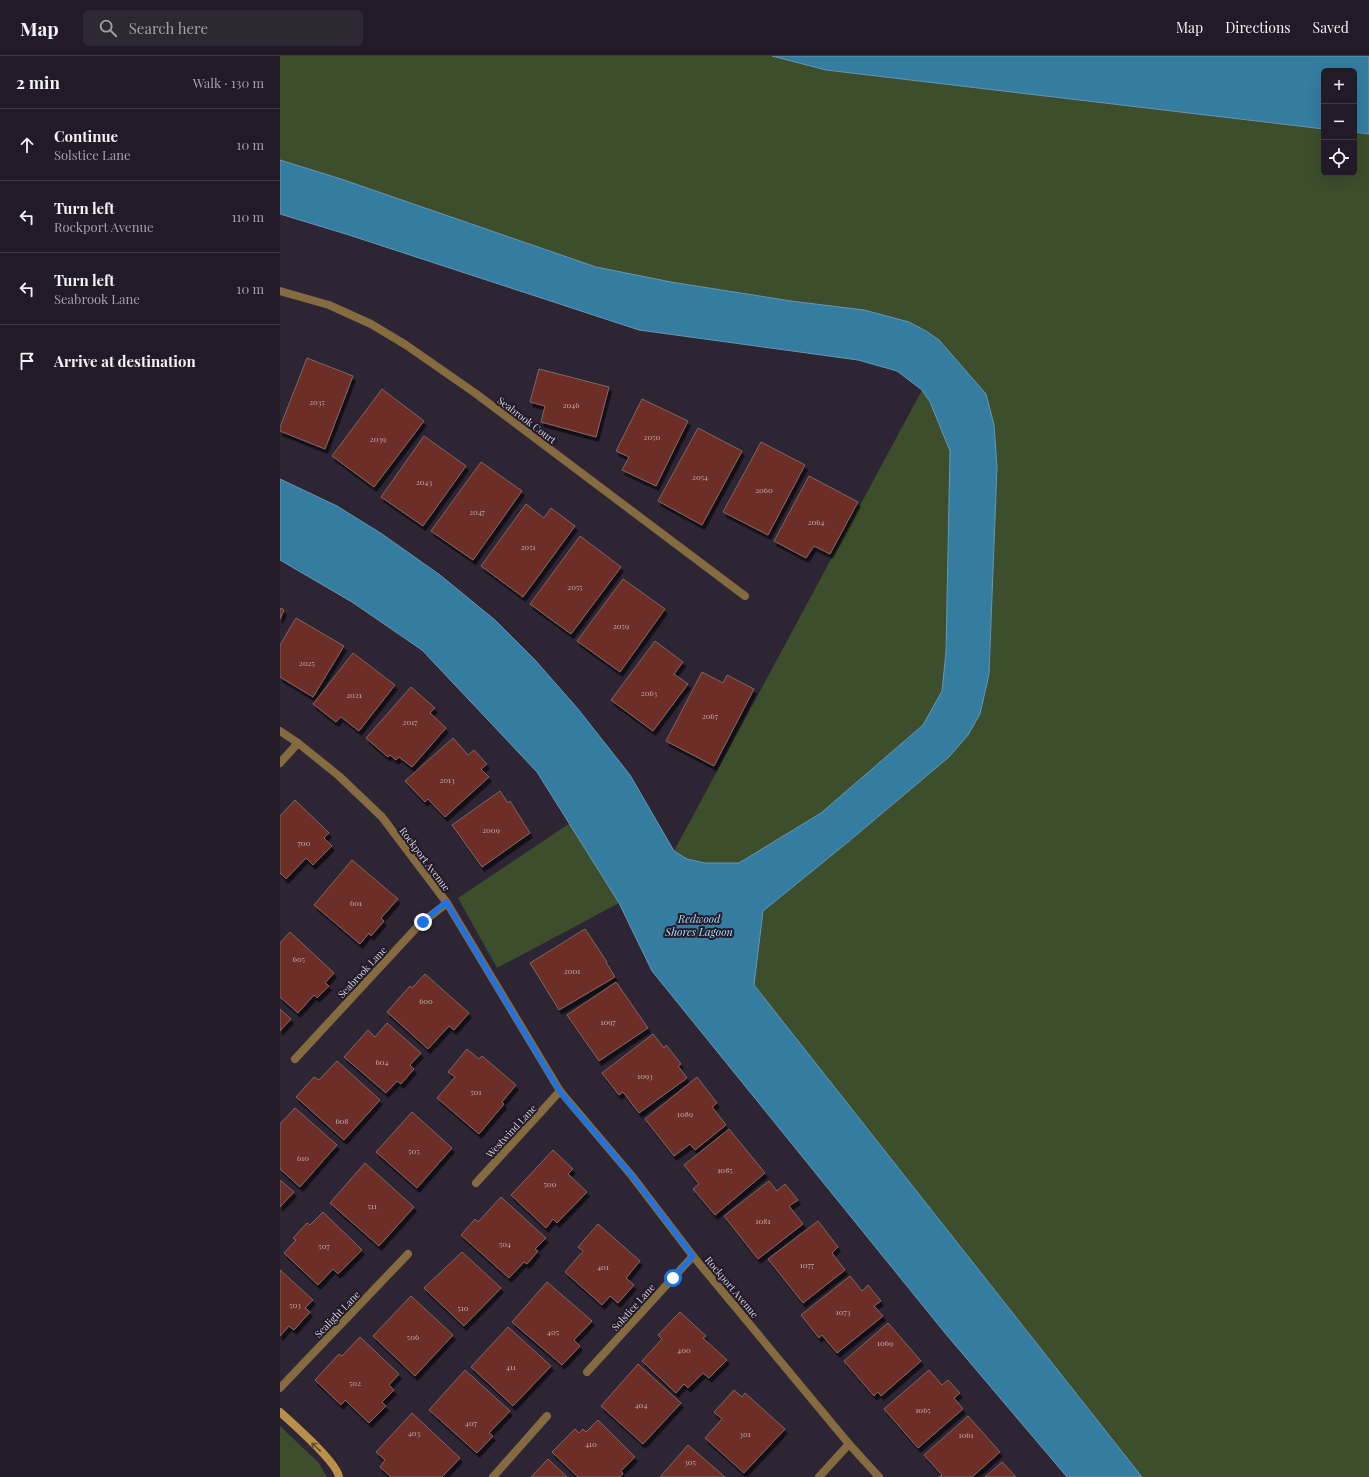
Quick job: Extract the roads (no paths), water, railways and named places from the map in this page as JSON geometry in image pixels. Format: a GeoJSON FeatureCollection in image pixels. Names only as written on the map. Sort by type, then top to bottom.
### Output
{"type":"FeatureCollection","features":[{"type":"Feature","properties":{"kind":"street","name":"Seabrook Court"},"geometry":{"type":"LineString","coordinates":[[280,291],[336,308],[370,324],[406,345],[474,393],[745,596]]}},
{"type":"Feature","properties":{"kind":"street","name":"Rockport Avenue"},"geometry":{"type":"LineString","coordinates":[[280,731],[298,743],[339,776],[382,818],[446,902],[560,1092],[632,1176],[693,1256],[849,1444],[879,1477]]}},
{"type":"Feature","properties":{"kind":"street"},"geometry":{"type":"LineString","coordinates":[[280,763],[298,743]]}},
{"type":"Feature","properties":{"kind":"street","name":"Seabrook Lane"},"geometry":{"type":"LineString","coordinates":[[295,1059],[419,925],[446,902]]}},
{"type":"Feature","properties":{"kind":"street","name":"Westwind Lane"},"geometry":{"type":"LineString","coordinates":[[476,1183],[560,1092]]}},
{"type":"Feature","properties":{"kind":"street","name":"Sealight Lane"},"geometry":{"type":"LineString","coordinates":[[280,1388],[408,1254]]}},
{"type":"Feature","properties":{"kind":"street","name":"Solstice Lane"},"geometry":{"type":"LineString","coordinates":[[587,1372],[693,1256]]}},
{"type":"Feature","properties":{"kind":"street"},"geometry":{"type":"LineString","coordinates":[[280,1412],[328,1458],[339,1477]]}},
{"type":"Feature","properties":{"kind":"street"},"geometry":{"type":"LineString","coordinates":[[493,1477],[547,1416]]}},
{"type":"Feature","properties":{"kind":"street"},"geometry":{"type":"LineString","coordinates":[[819,1477],[849,1444]]}},
{"type":"Feature","properties":{"kind":"water"},"geometry":{"type":"Polygon","coordinates":[[[772,56],[1369,56],[1369,134],[1357,132],[1357,68],[1321,68],[1321,129],[826,70],[772,56]]]}},
{"type":"Feature","properties":{"kind":"water","name":"Redwood Shores Lagoon"},"geometry":{"type":"Polygon","coordinates":[[[280,160],[341,179],[596,267],[671,282],[791,301],[864,310],[909,322],[939,340],[986,394],[994,425],[997,467],[989,674],[980,714],[968,735],[949,757],[763,911],[754,985],[1142,1477],[1067,1477],[945,1333],[652,971],[619,903],[537,772],[422,650],[352,602],[280,560],[280,479],[337,506],[382,534],[440,575],[495,620],[535,660],[578,709],[630,775],[674,851],[687,859],[705,863],[739,863],[821,813],[923,725],[942,691],[946,652],[950,451],[930,402],[922,390],[897,371],[858,360],[639,330],[349,235],[280,214],[280,160]]]}}]}
